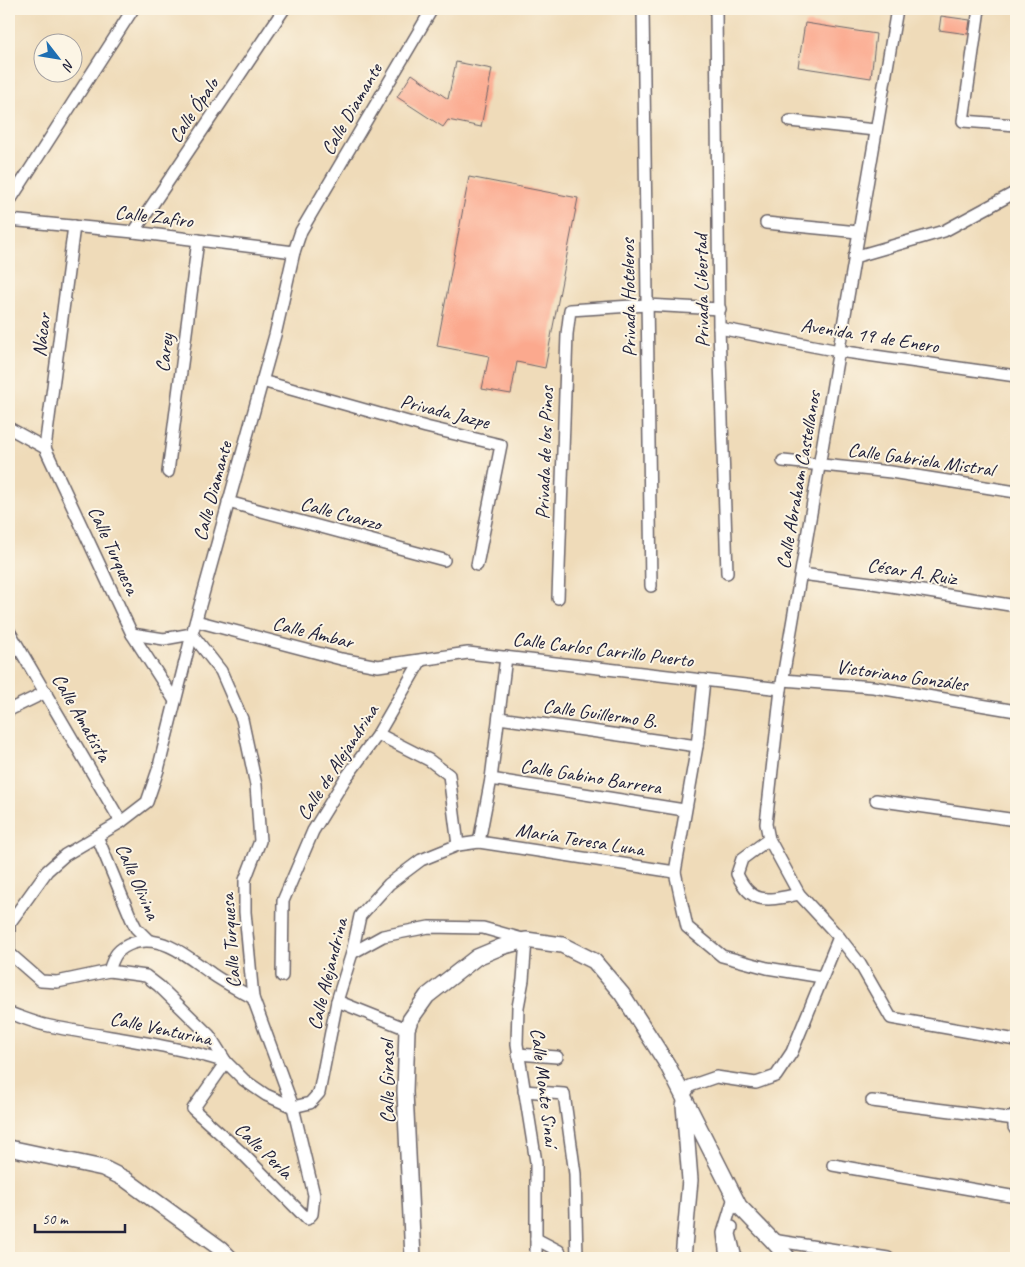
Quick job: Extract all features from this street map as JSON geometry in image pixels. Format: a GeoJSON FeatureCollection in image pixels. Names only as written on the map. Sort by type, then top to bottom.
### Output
{"type":"FeatureCollection","features":[{"type":"Feature","properties":{"kind":"street"},"geometry":{"type":"LineString","coordinates":[[9,202],[133,9]]}},
{"type":"Feature","properties":{"kind":"street","name":"Calle Ópalo"},"geometry":{"type":"LineString","coordinates":[[134,232],[284,9]]}},
{"type":"Feature","properties":{"kind":"street","name":"Calle Diamante"},"geometry":{"type":"LineString","coordinates":[[226,1062],[209,1035],[159,986],[146,976],[109,971],[58,982],[41,981],[9,953],[9,924],[47,872],[65,855],[121,822],[147,802],[158,770],[192,634],[301,231],[432,9]]}},
{"type":"Feature","properties":{"kind":"street","name":"Privada Hoteleros"},"geometry":{"type":"LineString","coordinates":[[643,9],[651,586]]}},
{"type":"Feature","properties":{"kind":"street","name":"Privada Libertad"},"geometry":{"type":"LineString","coordinates":[[716,9],[719,328],[728,573]]}},
{"type":"Feature","properties":{"kind":"street","name":"Calle Abraham Castellanos"},"geometry":{"type":"LineString","coordinates":[[897,9],[782,684],[766,824],[769,840],[799,894],[839,937],[860,964],[891,1018],[1016,1040]]}},
{"type":"Feature","properties":{"kind":"street"},"geometry":{"type":"LineString","coordinates":[[979,9],[963,121],[1016,125]]}},
{"type":"Feature","properties":{"kind":"street"},"geometry":{"type":"LineString","coordinates":[[790,121],[875,130]]}},
{"type":"Feature","properties":{"kind":"street"},"geometry":{"type":"LineString","coordinates":[[854,257],[944,231],[1016,192]]}},
{"type":"Feature","properties":{"kind":"street","name":"Calle Zafiro"},"geometry":{"type":"LineString","coordinates":[[9,220],[134,232],[294,252]]}},
{"type":"Feature","properties":{"kind":"street"},"geometry":{"type":"LineString","coordinates":[[766,223],[858,232]]}},
{"type":"Feature","properties":{"kind":"street","name":"Nácar"},"geometry":{"type":"LineString","coordinates":[[45,448],[74,226]]}},
{"type":"Feature","properties":{"kind":"street","name":"Carey"},"geometry":{"type":"LineString","coordinates":[[168,472],[198,240]]}},
{"type":"Feature","properties":{"kind":"street"},"geometry":{"type":"LineString","coordinates":[[647,305],[720,309]]}},
{"type":"Feature","properties":{"kind":"street","name":"Privada de los Pinos"},"geometry":{"type":"LineString","coordinates":[[558,598],[570,310],[647,305]]}},
{"type":"Feature","properties":{"kind":"street","name":"Avenida 19 de Enero"},"geometry":{"type":"LineString","coordinates":[[719,328],[839,351],[1016,376]]}},
{"type":"Feature","properties":{"kind":"street","name":"Privada Jazpe"},"geometry":{"type":"LineString","coordinates":[[262,380],[426,427],[501,445],[477,565]]}},
{"type":"Feature","properties":{"kind":"street"},"geometry":{"type":"LineString","coordinates":[[9,428],[45,448]]}},
{"type":"Feature","properties":{"kind":"street","name":"Calle Turquesa"},"geometry":{"type":"LineString","coordinates":[[45,448],[132,634],[175,701]]}},
{"type":"Feature","properties":{"kind":"street","name":"Calle Gabriela Mistral"},"geometry":{"type":"LineString","coordinates":[[783,461],[891,472],[1016,492]]}},
{"type":"Feature","properties":{"kind":"street","name":"Calle Cuarzo"},"geometry":{"type":"LineString","coordinates":[[228,502],[444,560]]}},
{"type":"Feature","properties":{"kind":"street","name":"César A. Ruiz"},"geometry":{"type":"LineString","coordinates":[[801,574],[872,583],[1016,606]]}},
{"type":"Feature","properties":{"kind":"street","name":"Calle Ámbar"},"geometry":{"type":"LineString","coordinates":[[196,621],[350,661],[378,666],[421,660]]}},
{"type":"Feature","properties":{"kind":"street","name":"Calle Amatista"},"geometry":{"type":"LineString","coordinates":[[9,631],[121,822]]}},
{"type":"Feature","properties":{"kind":"street"},"geometry":{"type":"LineString","coordinates":[[132,634],[164,639],[192,634]]}},
{"type":"Feature","properties":{"kind":"street","name":"Calle Turquesa"},"geometry":{"type":"LineString","coordinates":[[192,634],[221,672],[242,719],[256,785],[260,842],[245,880],[245,912],[253,998],[293,1107],[314,1195],[312,1214],[307,1219]]}},
{"type":"Feature","properties":{"kind":"street","name":"Calle Carlos Carrillo Puerto"},"geometry":{"type":"LineString","coordinates":[[421,660],[468,653],[704,680],[782,684]]}},
{"type":"Feature","properties":{"kind":"street"},"geometry":{"type":"LineString","coordinates":[[479,842],[491,779],[506,657]]}},
{"type":"Feature","properties":{"kind":"street","name":"Calle de Alejandrina"},"geometry":{"type":"LineString","coordinates":[[282,976],[283,901],[313,831],[345,779],[378,734],[421,660]]}},
{"type":"Feature","properties":{"kind":"street"},"geometry":{"type":"LineString","coordinates":[[704,680],[697,746],[684,810],[675,872],[687,927],[722,956],[767,968],[822,977]]}},
{"type":"Feature","properties":{"kind":"street","name":"Victoriano Gonzáles"},"geometry":{"type":"LineString","coordinates":[[782,684],[873,687],[1016,711]]}},
{"type":"Feature","properties":{"kind":"street"},"geometry":{"type":"LineString","coordinates":[[9,710],[46,692]]}},
{"type":"Feature","properties":{"kind":"street","name":"Calle Guillermo B."},"geometry":{"type":"LineString","coordinates":[[499,718],[697,746]]}},
{"type":"Feature","properties":{"kind":"street"},"geometry":{"type":"LineString","coordinates":[[378,734],[429,760],[449,775],[458,845]]}},
{"type":"Feature","properties":{"kind":"street","name":"Calle Gabino Barrera"},"geometry":{"type":"LineString","coordinates":[[491,779],[684,810]]}},
{"type":"Feature","properties":{"kind":"street"},"geometry":{"type":"LineString","coordinates":[[876,800],[1016,820]]}},
{"type":"Feature","properties":{"kind":"street","name":"Calle Olivina"},"geometry":{"type":"LineString","coordinates":[[97,836],[131,918],[136,928],[148,940]]}},
{"type":"Feature","properties":{"kind":"street"},"geometry":{"type":"LineString","coordinates":[[769,840],[742,859],[737,874],[744,888],[757,898],[774,899],[799,894]]}},
{"type":"Feature","properties":{"kind":"street","name":"Calle Alejandrina"},"geometry":{"type":"LineString","coordinates":[[293,1107],[310,1103],[319,1093],[337,1001],[352,953],[360,916],[389,884],[421,860],[458,845],[479,842]]}},
{"type":"Feature","properties":{"kind":"street","name":"María Teresa Luna"},"geometry":{"type":"LineString","coordinates":[[479,842],[675,872]]}},
{"type":"Feature","properties":{"kind":"street"},"geometry":{"type":"LineString","coordinates":[[352,953],[383,936],[429,927],[483,928],[526,940],[562,945],[594,961],[622,994],[667,1064],[736,1202],[788,1258]]}},
{"type":"Feature","properties":{"kind":"street"},"geometry":{"type":"LineString","coordinates":[[683,1258],[690,1180],[683,1098],[690,1086],[716,1077],[756,1084],[776,1076],[792,1052],[839,937]]}},
{"type":"Feature","properties":{"kind":"street"},"geometry":{"type":"LineString","coordinates":[[109,971],[114,956],[123,947],[148,940],[163,943],[190,958],[214,976],[253,998]]}},
{"type":"Feature","properties":{"kind":"street","name":"Calle Girasol"},"geometry":{"type":"LineString","coordinates":[[413,1258],[405,1092],[407,1029],[410,1020],[427,996],[477,957],[501,947],[526,940]]}},
{"type":"Feature","properties":{"kind":"street","name":"Calle Monte Sinaí"},"geometry":{"type":"LineString","coordinates":[[526,940],[523,980],[518,1007],[518,1054],[536,1162],[536,1258]]}},
{"type":"Feature","properties":{"kind":"street"},"geometry":{"type":"LineString","coordinates":[[337,1001],[407,1029]]}},
{"type":"Feature","properties":{"kind":"street","name":"Calle Venturina"},"geometry":{"type":"LineString","coordinates":[[9,1013],[44,1024],[155,1043],[226,1062],[244,1080],[266,1095],[293,1107]]}},
{"type":"Feature","properties":{"kind":"street"},"geometry":{"type":"LineString","coordinates":[[518,1054],[557,1058]]}},
{"type":"Feature","properties":{"kind":"street","name":"Calle Perla"},"geometry":{"type":"LineString","coordinates":[[226,1062],[193,1109],[243,1154],[307,1219]]}},
{"type":"Feature","properties":{"kind":"street"},"geometry":{"type":"LineString","coordinates":[[524,1092],[564,1094],[574,1174],[577,1258]]}},
{"type":"Feature","properties":{"kind":"street"},"geometry":{"type":"LineString","coordinates":[[872,1101],[1016,1121]]}},
{"type":"Feature","properties":{"kind":"street"},"geometry":{"type":"LineString","coordinates":[[9,1148],[104,1168],[126,1179],[221,1249],[230,1258]]}},
{"type":"Feature","properties":{"kind":"street"},"geometry":{"type":"LineString","coordinates":[[833,1165],[1016,1197]]}},
{"type":"Feature","properties":{"kind":"street"},"geometry":{"type":"LineString","coordinates":[[726,1258],[722,1233],[736,1202]]}},
{"type":"Feature","properties":{"kind":"street"},"geometry":{"type":"LineString","coordinates":[[736,1202],[730,1234],[736,1258]]}},
{"type":"Feature","properties":{"kind":"street"},"geometry":{"type":"LineString","coordinates":[[536,1239],[559,1252],[563,1258]]}},
{"type":"Feature","properties":{"kind":"street"},"geometry":{"type":"LineString","coordinates":[[772,1240],[888,1258]]}},
{"type":"Feature","properties":{"kind":"building"},"geometry":{"type":"Polygon","coordinates":[[[941,16],[970,20],[968,34],[939,30],[941,16]]]}},
{"type":"Feature","properties":{"kind":"building"},"geometry":{"type":"Polygon","coordinates":[[[805,23],[876,34],[871,78],[798,67],[805,23]]]}},
{"type":"Feature","properties":{"kind":"building"},"geometry":{"type":"Polygon","coordinates":[[[456,62],[492,69],[481,127],[448,120],[443,127],[397,97],[412,74],[448,99],[456,62]]]}},
{"type":"Feature","properties":{"kind":"building"},"geometry":{"type":"Polygon","coordinates":[[[469,177],[578,198],[545,368],[517,362],[511,394],[482,389],[489,356],[437,346],[469,177]]]}}]}
